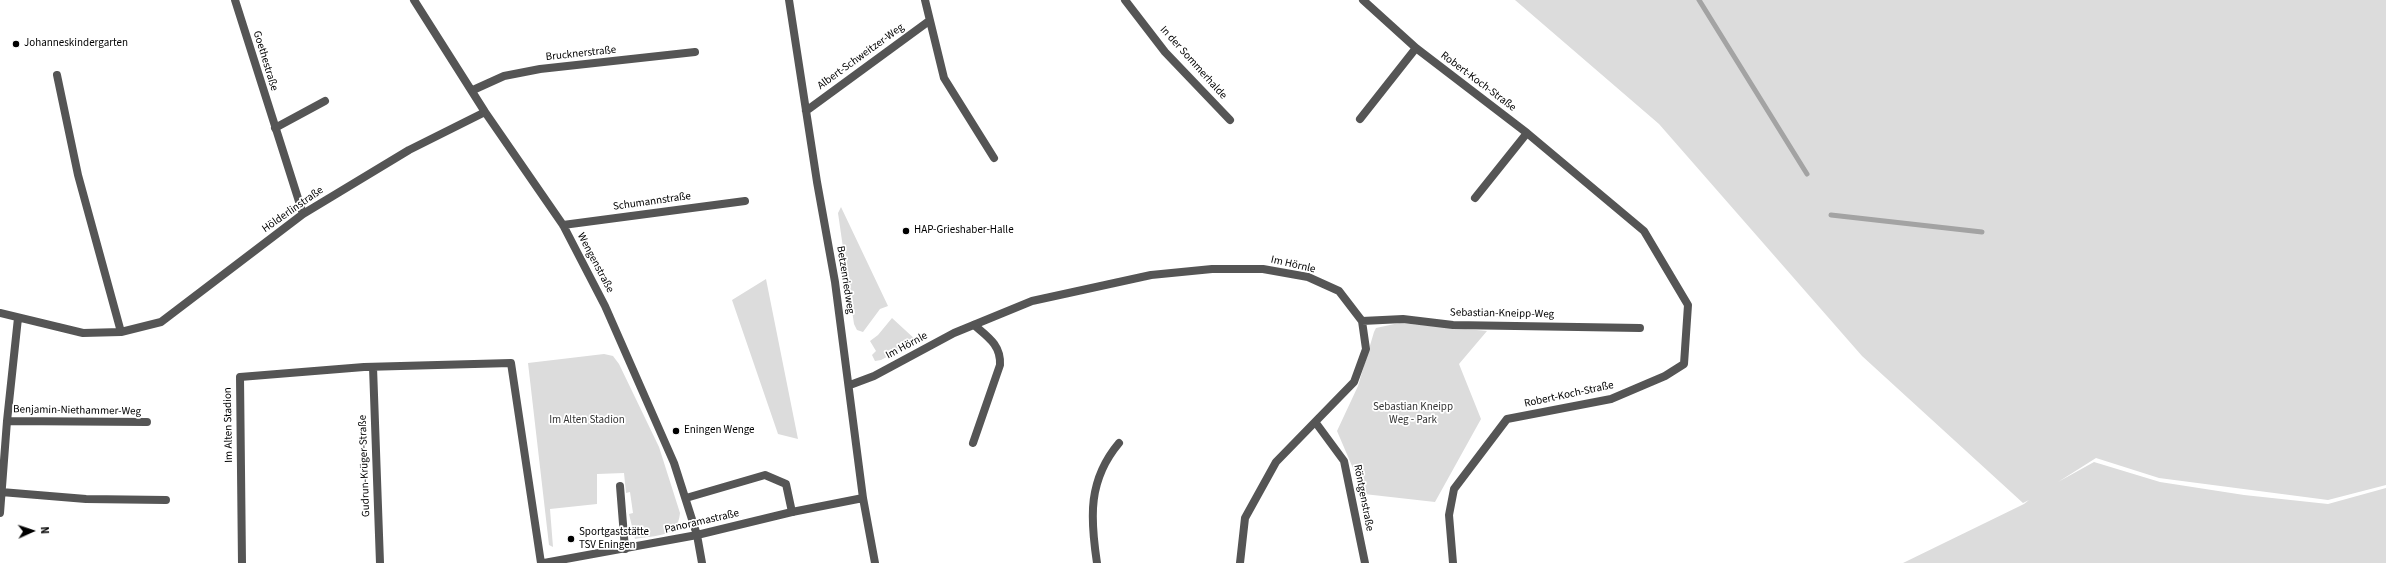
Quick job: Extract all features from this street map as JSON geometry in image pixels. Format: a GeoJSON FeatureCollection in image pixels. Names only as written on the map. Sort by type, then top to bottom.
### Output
{"type":"FeatureCollection","features":[{"type":"Feature","properties":{"kind":"street","name":"Goethestraße"},"geometry":{"type":"LineString","coordinates":[[236,0],[274,128],[303,214]]}},
{"type":"Feature","properties":{"kind":"street","name":"Wengenstraße"},"geometry":{"type":"LineString","coordinates":[[414,0],[473,90],[485,112],[563,226],[624,345],[664,436],[686,498],[697,535],[702,563]]}},
{"type":"Feature","properties":{"kind":"street","name":"Betzenriedweg"},"geometry":{"type":"LineString","coordinates":[[789,0],[850,386],[863,498],[875,563]]}},
{"type":"Feature","properties":{"kind":"street"},"geometry":{"type":"LineString","coordinates":[[925,0],[944,78],[994,158]]}},
{"type":"Feature","properties":{"kind":"street","name":"In der Sommerhalde"},"geometry":{"type":"LineString","coordinates":[[1125,0],[1165,52],[1230,120]]}},
{"type":"Feature","properties":{"kind":"street","name":"Robert-Koch-Straße"},"geometry":{"type":"LineString","coordinates":[[1363,0],[1416,48],[1527,133],[1644,231],[1688,304],[1684,364],[1665,376],[1611,399],[1507,419],[1454,489],[1449,515],[1453,563]]}},
{"type":"Feature","properties":{"kind":"street","name":"Albert-Schweitzer-Weg"},"geometry":{"type":"LineString","coordinates":[[806,111],[929,21]]}},
{"type":"Feature","properties":{"kind":"street"},"geometry":{"type":"LineString","coordinates":[[1360,119],[1416,48]]}},
{"type":"Feature","properties":{"kind":"street","name":"Brucknerstraße"},"geometry":{"type":"LineString","coordinates":[[473,90],[504,76],[532,70],[695,52]]}},
{"type":"Feature","properties":{"kind":"street"},"geometry":{"type":"LineString","coordinates":[[57,76],[78,174],[121,332]]}},
{"type":"Feature","properties":{"kind":"street"},"geometry":{"type":"LineString","coordinates":[[274,128],[325,101]]}},
{"type":"Feature","properties":{"kind":"street","name":"Hölderlinstraße"},"geometry":{"type":"LineString","coordinates":[[0,312],[18,318],[82,333],[121,332],[162,322],[303,214],[409,150],[485,112]]}},
{"type":"Feature","properties":{"kind":"street"},"geometry":{"type":"LineString","coordinates":[[1475,198],[1527,133]]}},
{"type":"Feature","properties":{"kind":"street","name":"Schumannstraße"},"geometry":{"type":"LineString","coordinates":[[563,226],[745,201]]}},
{"type":"Feature","properties":{"kind":"street","name":"Im Hörnle"},"geometry":{"type":"LineString","coordinates":[[850,386],[874,376],[974,325],[1032,301],[1151,275],[1212,269],[1263,269],[1308,277],[1339,291],[1362,321],[1366,349],[1354,382],[1316,423],[1276,462],[1245,518],[1240,563]]}},
{"type":"Feature","properties":{"kind":"street"},"geometry":{"type":"LineString","coordinates":[[0,513],[7,421],[18,318]]}},
{"type":"Feature","properties":{"kind":"street","name":"Sebastian-Kneipp-Weg"},"geometry":{"type":"LineString","coordinates":[[1362,321],[1403,320],[1453,325],[1640,328]]}},
{"type":"Feature","properties":{"kind":"street"},"geometry":{"type":"LineString","coordinates":[[973,443],[1000,365],[1001,355],[997,346],[974,325]]}},
{"type":"Feature","properties":{"kind":"street","name":"Im Alten Stadion"},"geometry":{"type":"LineString","coordinates":[[242,563],[240,377],[372,367],[511,363],[541,563]]}},
{"type":"Feature","properties":{"kind":"street","name":"Gudrun-Krüger-Straße"},"geometry":{"type":"LineString","coordinates":[[372,367],[380,563]]}},
{"type":"Feature","properties":{"kind":"street","name":"Benjamin-Niethammer-Weg"},"geometry":{"type":"LineString","coordinates":[[7,421],[147,422]]}},
{"type":"Feature","properties":{"kind":"street","name":"Röntgenstraße"},"geometry":{"type":"LineString","coordinates":[[1316,423],[1344,461],[1365,563]]}},
{"type":"Feature","properties":{"kind":"street"},"geometry":{"type":"LineString","coordinates":[[1097,563],[1092,505],[1097,479],[1108,456],[1119,443]]}},
{"type":"Feature","properties":{"kind":"street"},"geometry":{"type":"LineString","coordinates":[[686,498],[765,476],[786,484],[792,512]]}},
{"type":"Feature","properties":{"kind":"street"},"geometry":{"type":"LineString","coordinates":[[620,486],[625,549]]}},
{"type":"Feature","properties":{"kind":"street"},"geometry":{"type":"LineString","coordinates":[[1,492],[86,500],[166,500]]}},
{"type":"Feature","properties":{"kind":"street","name":"Panoramastraße"},"geometry":{"type":"LineString","coordinates":[[544,563],[697,535],[792,512],[863,498]]}},
{"type":"Feature","properties":{"kind":"green space"},"geometry":{"type":"Polygon","coordinates":[[[1515,0],[2386,0],[2386,485],[2328,500],[2159,478],[2096,458],[2058,482],[2094,462],[2160,482],[2244,495],[2328,504],[2386,488],[2386,563],[1903,563],[2024,504],[2029,500],[2023,503],[1862,356],[1659,124],[1515,0]]]}},
{"type":"Feature","properties":{"kind":"green space"},"geometry":{"type":"Polygon","coordinates":[[[841,207],[888,306],[880,309],[863,332],[857,330],[854,324],[838,213],[841,207]]]}},
{"type":"Feature","properties":{"kind":"green space"},"geometry":{"type":"Polygon","coordinates":[[[766,279],[798,439],[778,434],[732,300],[766,279]]]}},
{"type":"Feature","properties":{"kind":"green space"},"geometry":{"type":"Polygon","coordinates":[[[892,318],[917,341],[881,360],[875,361],[872,355],[876,351],[870,341],[878,335],[892,318]]]}},
{"type":"Feature","properties":{"kind":"green space","name":"Sebastian Kneipp Weg - Park"},"geometry":{"type":"Polygon","coordinates":[[[1399,323],[1487,331],[1459,364],[1481,419],[1435,502],[1364,494],[1337,431],[1358,386],[1376,328],[1399,323]]]}},
{"type":"Feature","properties":{"kind":"green space","name":"Im Alten Stadion"},"geometry":{"type":"Polygon","coordinates":[[[604,354],[613,356],[619,364],[659,447],[680,513],[678,521],[675,527],[665,534],[635,539],[629,514],[633,513],[630,492],[626,493],[624,473],[597,474],[597,504],[550,509],[553,547],[549,545],[528,363],[604,354]]]}},
{"type":"Feature","properties":{"kind":"waterway"},"geometry":{"type":"LineString","coordinates":[[1699,0],[1807,174]]}},
{"type":"Feature","properties":{"kind":"waterway"},"geometry":{"type":"LineString","coordinates":[[1831,215],[1982,232]]}},
{"type":"Feature","properties":{"kind":"place","name":"Johanneskindergarten"},"geometry":{"type":"Point","coordinates":[16,44]}},
{"type":"Feature","properties":{"kind":"place","name":"HAP-Grieshaber-Halle"},"geometry":{"type":"Point","coordinates":[906,231]}},
{"type":"Feature","properties":{"kind":"place","name":"Eningen Wenge"},"geometry":{"type":"Point","coordinates":[676,431]}},
{"type":"Feature","properties":{"kind":"place","name":"Sportgaststätte TSV Eningen"},"geometry":{"type":"Point","coordinates":[571,539]}}]}
